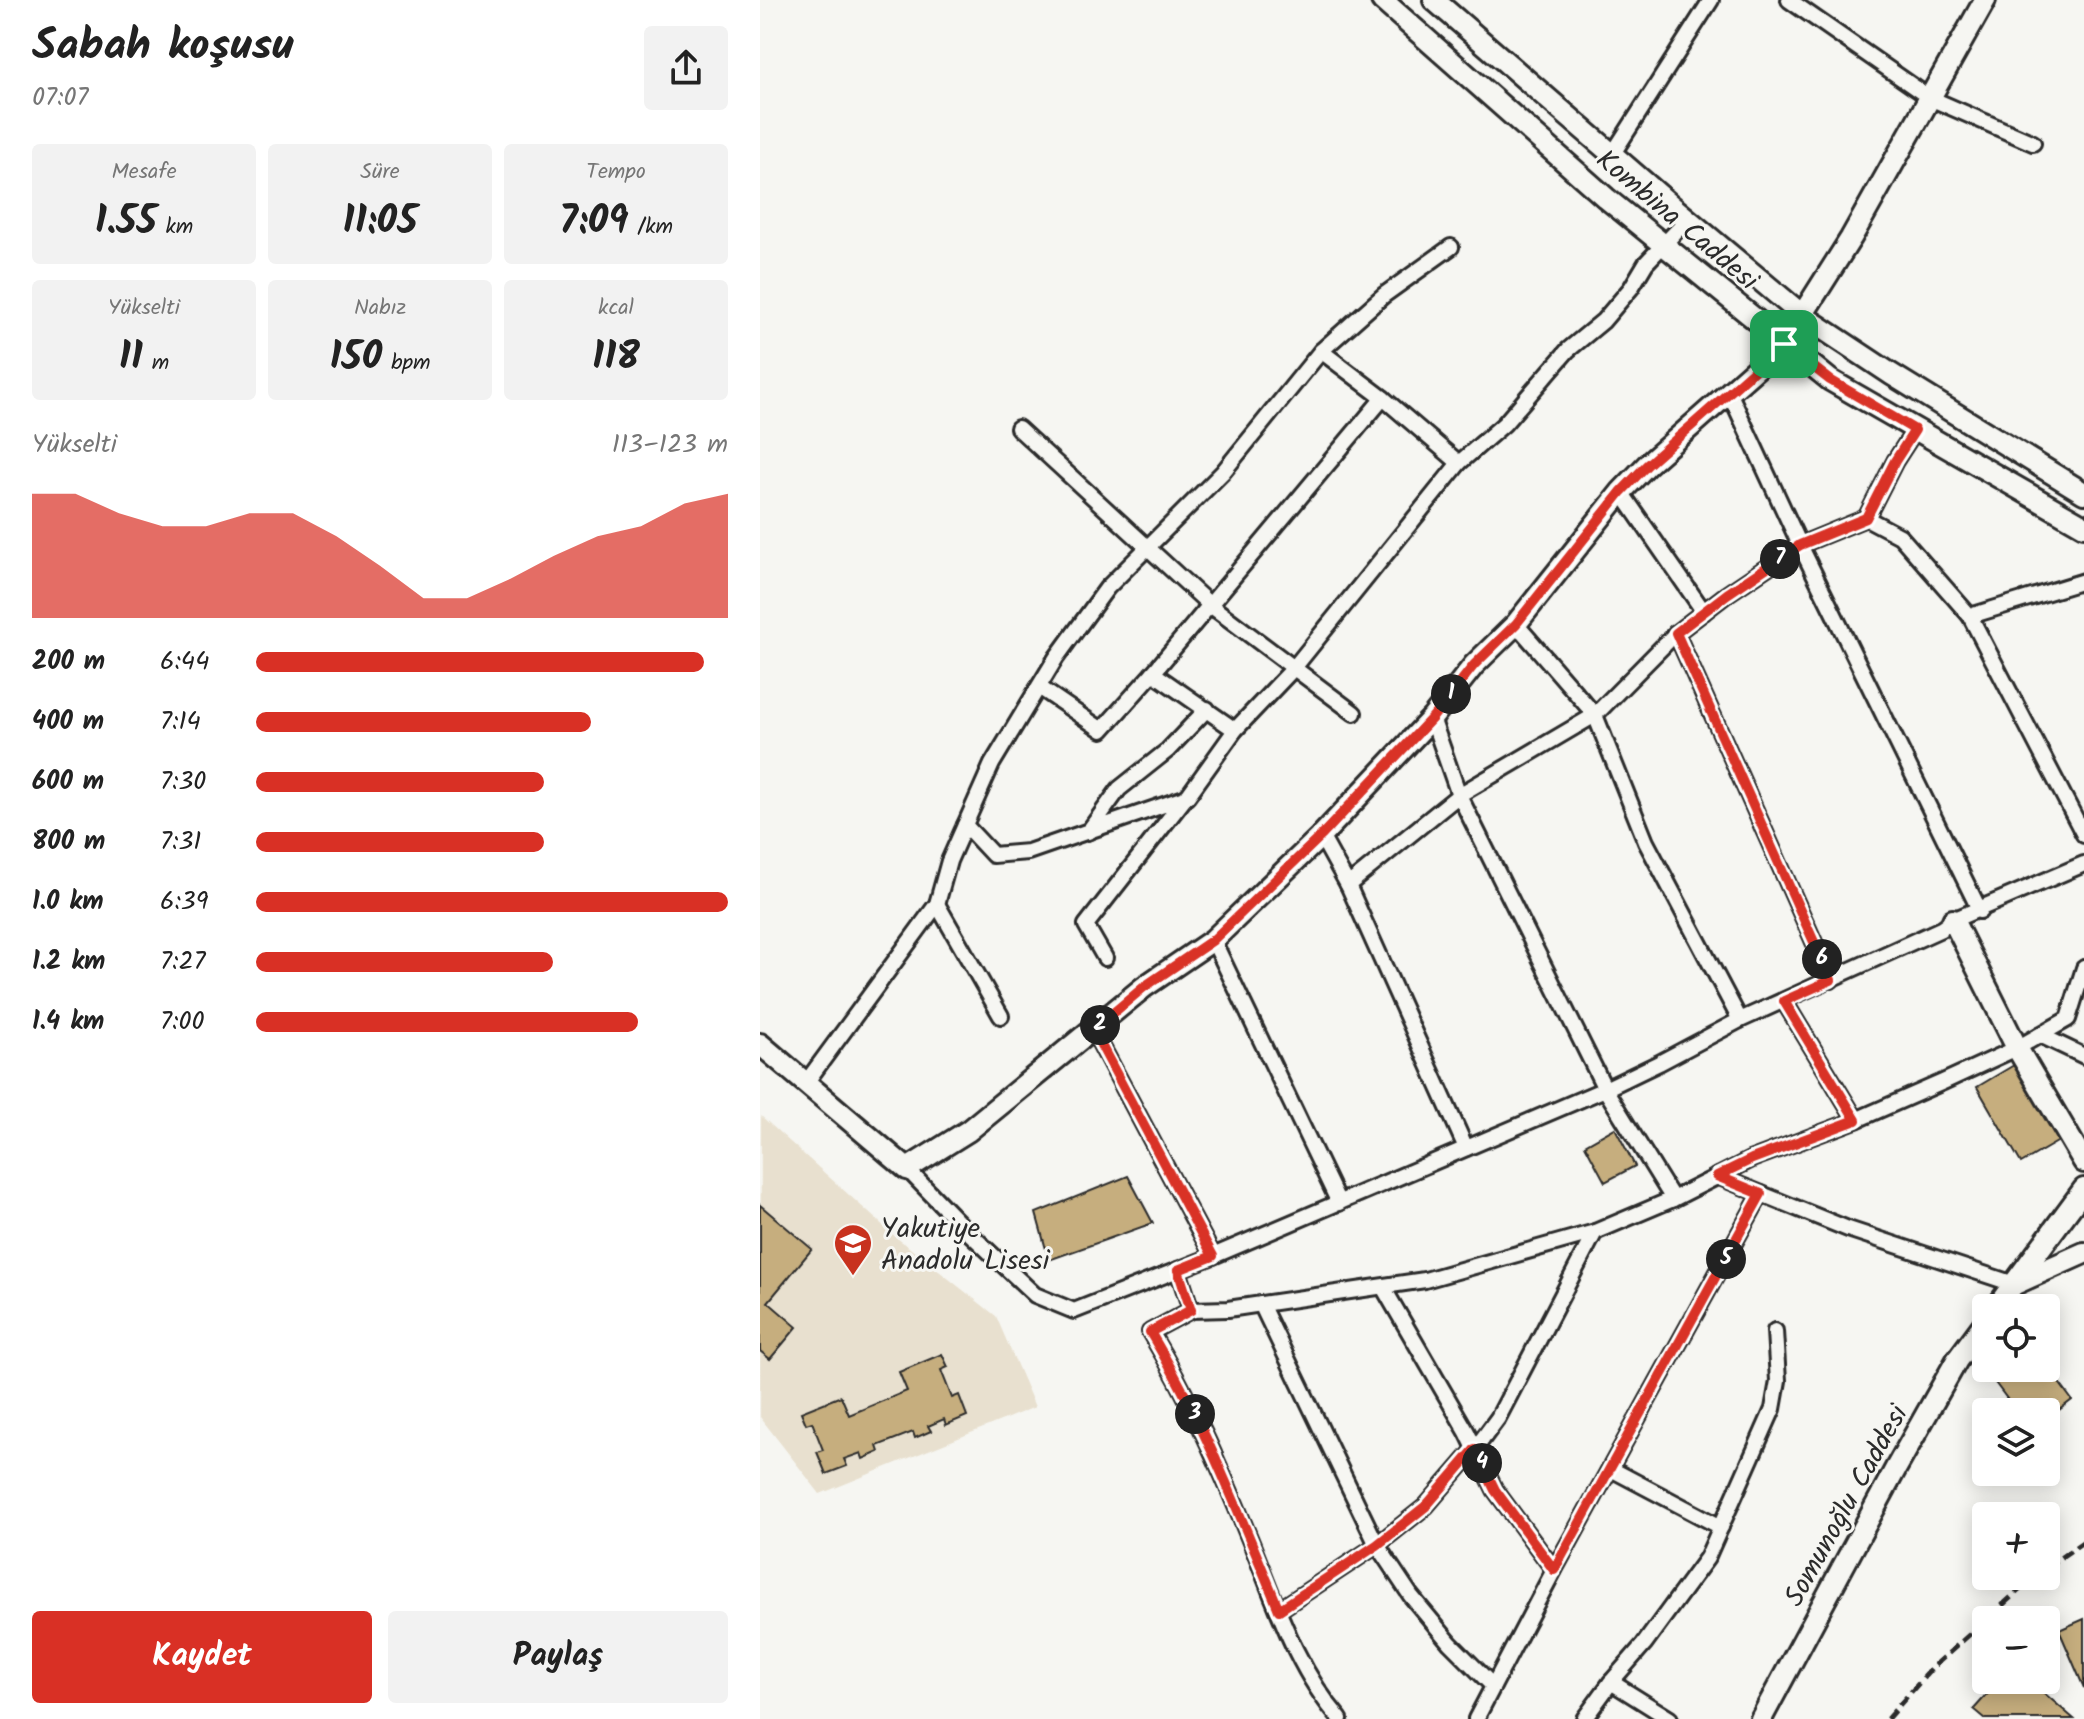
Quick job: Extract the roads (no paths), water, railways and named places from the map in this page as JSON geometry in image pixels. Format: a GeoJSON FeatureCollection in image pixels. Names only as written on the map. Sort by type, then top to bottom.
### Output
{"type":"FeatureCollection","features":[{"type":"Feature","properties":{"kind":"main road","name":"Kombina Caddesi"},"geometry":{"type":"LineString","coordinates":[[1382,0],[1606,198],[1830,380],[2084,526]]}},
{"type":"Feature","properties":{"kind":"main road","name":"Kombina Caddesi"},"geometry":{"type":"LineString","coordinates":[[1434,0],[1687,220],[1802,315],[2084,493]]}},
{"type":"Feature","properties":{"kind":"main road"},"geometry":{"type":"LineString","coordinates":[[760,1044],[907,1169],[968,1131],[1144,987],[1213,940],[1321,836],[1432,718],[1474,665],[1516,624],[1621,492],[1647,465],[1784,344],[1851,238],[1985,0]]}},
{"type":"Feature","properties":{"kind":"main road"},"geometry":{"type":"LineString","coordinates":[[1953,920],[2017,1048],[2084,1162]]}},
{"type":"Feature","properties":{"kind":"main road"},"geometry":{"type":"LineString","coordinates":[[2006,1294],[2084,1189]]}},
{"type":"Feature","properties":{"kind":"main road"},"geometry":{"type":"LineString","coordinates":[[2014,1284],[2084,1253]]}},
{"type":"Feature","properties":{"kind":"main road","name":"Somunoğlu Caddesi"},"geometry":{"type":"LineString","coordinates":[[1761,1719],[1904,1454],[1957,1360],[1972,1340]]}},
{"type":"Feature","properties":{"kind":"street"},"geometry":{"type":"LineString","coordinates":[[1612,155],[1711,0]]}},
{"type":"Feature","properties":{"kind":"street"},"geometry":{"type":"LineString","coordinates":[[1789,0],[1930,98],[2033,143]]}},
{"type":"Feature","properties":{"kind":"street"},"geometry":{"type":"LineString","coordinates":[[1105,958],[1086,925],[1187,797],[1235,730],[1293,669],[1459,463],[1504,424],[1568,350],[1603,321],[1631,288],[1646,263],[1687,220]]}},
{"type":"Feature","properties":{"kind":"street"},"geometry":{"type":"LineString","coordinates":[[805,1084],[937,904],[949,861],[992,764],[1056,658],[1107,588],[1223,472],[1321,351],[1384,295],[1451,247]]}},
{"type":"Feature","properties":{"kind":"street"},"geometry":{"type":"LineString","coordinates":[[1321,351],[1383,398],[1459,463]]}},
{"type":"Feature","properties":{"kind":"street"},"geometry":{"type":"LineString","coordinates":[[1729,392],[1800,545],[1980,911]]}},
{"type":"Feature","properties":{"kind":"street"},"geometry":{"type":"LineString","coordinates":[[1039,687],[1102,730],[1383,398]]}},
{"type":"Feature","properties":{"kind":"street"},"geometry":{"type":"LineString","coordinates":[[1018,428],[1210,605],[1354,713]]}},
{"type":"Feature","properties":{"kind":"street"},"geometry":{"type":"LineString","coordinates":[[1348,885],[1459,795],[1595,715],[1676,633],[1704,612],[1800,545],[1866,518],[1915,430]]}},
{"type":"Feature","properties":{"kind":"street"},"geometry":{"type":"LineString","coordinates":[[1621,492],[1704,612]]}},
{"type":"Feature","properties":{"kind":"street"},"geometry":{"type":"LineString","coordinates":[[1866,518],[1900,536],[1970,616],[2084,835]]}},
{"type":"Feature","properties":{"kind":"street"},"geometry":{"type":"LineString","coordinates":[[1970,616],[2084,581]]}},
{"type":"Feature","properties":{"kind":"street"},"geometry":{"type":"LineString","coordinates":[[1516,624],[1595,715],[1646,842],[1740,1020]]}},
{"type":"Feature","properties":{"kind":"street"},"geometry":{"type":"LineString","coordinates":[[1676,633],[1831,980]]}},
{"type":"Feature","properties":{"kind":"street"},"geometry":{"type":"LineString","coordinates":[[1153,673],[1235,730]]}},
{"type":"Feature","properties":{"kind":"street"},"geometry":{"type":"LineString","coordinates":[[1088,832],[1119,789],[1168,750],[1207,709]]}},
{"type":"Feature","properties":{"kind":"street"},"geometry":{"type":"LineString","coordinates":[[1432,718],[1459,795],[1605,1089],[1673,1199]]}},
{"type":"Feature","properties":{"kind":"street"},"geometry":{"type":"LineString","coordinates":[[965,825],[993,855],[1028,852],[1187,797]]}},
{"type":"Feature","properties":{"kind":"street"},"geometry":{"type":"LineString","coordinates":[[1321,836],[1348,885],[1466,1148]]}},
{"type":"Feature","properties":{"kind":"street"},"geometry":{"type":"LineString","coordinates":[[907,1169],[1035,1295],[1074,1311],[1213,1256],[1605,1089],[1740,1020],[1941,929],[1953,920],[2084,864]]}},
{"type":"Feature","properties":{"kind":"street"},"geometry":{"type":"LineString","coordinates":[[937,904],[1001,1016]]}},
{"type":"Feature","properties":{"kind":"street"},"geometry":{"type":"LineString","coordinates":[[1213,940],[1339,1203]]}},
{"type":"Feature","properties":{"kind":"street"},"geometry":{"type":"LineString","coordinates":[[1340,1719],[1322,1699],[1279,1610],[1218,1462],[1179,1381],[1150,1332],[1191,1310],[1228,1309],[1425,1280],[1595,1232],[1673,1199],[1752,1159],[1856,1120],[2017,1048],[2068,1019],[2084,968]]}},
{"type":"Feature","properties":{"kind":"street"},"geometry":{"type":"LineString","coordinates":[[1784,1001],[1856,1120]]}},
{"type":"Feature","properties":{"kind":"street"},"geometry":{"type":"LineString","coordinates":[[1093,1030],[1213,1256]]}},
{"type":"Feature","properties":{"kind":"street"},"geometry":{"type":"LineString","coordinates":[[2040,1035],[2084,1056]]}},
{"type":"Feature","properties":{"kind":"street"},"geometry":{"type":"LineString","coordinates":[[1717,1176],[1848,1229],[2014,1284]]}},
{"type":"Feature","properties":{"kind":"street"},"geometry":{"type":"LineString","coordinates":[[1476,1719],[1554,1570],[1761,1194]]}},
{"type":"Feature","properties":{"kind":"street"},"geometry":{"type":"LineString","coordinates":[[1279,1610],[1377,1545],[1426,1506],[1475,1449],[1498,1418],[1595,1232]]}},
{"type":"Feature","properties":{"kind":"street"},"geometry":{"type":"LineString","coordinates":[[1178,1270],[1191,1310]]}},
{"type":"Feature","properties":{"kind":"street"},"geometry":{"type":"LineString","coordinates":[[1383,1287],[1495,1490],[1554,1570]]}},
{"type":"Feature","properties":{"kind":"street"},"geometry":{"type":"LineString","coordinates":[[1261,1304],[1377,1545],[1411,1596],[1450,1643],[1493,1686]]}},
{"type":"Feature","properties":{"kind":"street"},"geometry":{"type":"LineString","coordinates":[[1584,1719],[1707,1558],[1773,1409],[1778,1381],[1775,1331]]}},
{"type":"Feature","properties":{"kind":"street"},"geometry":{"type":"LineString","coordinates":[[1611,1469],[1721,1527]]}},
{"type":"Feature","properties":{"kind":"street"},"geometry":{"type":"LineString","coordinates":[[1611,1682],[1661,1717]]}},
{"type":"Feature","properties":{"kind":"railway"},"geometry":{"type":"LineString","coordinates":[[2060,1558],[2084,1541]]}},
{"type":"Feature","properties":{"kind":"railway"},"geometry":{"type":"LineString","coordinates":[[1887,1719],[1933,1667],[2019,1590]]}},
{"type":"Feature","properties":{"kind":"place","name":"Yakutiye Anadolu Lisesi"},"geometry":{"type":"Point","coordinates":[853,1277]}}]}
